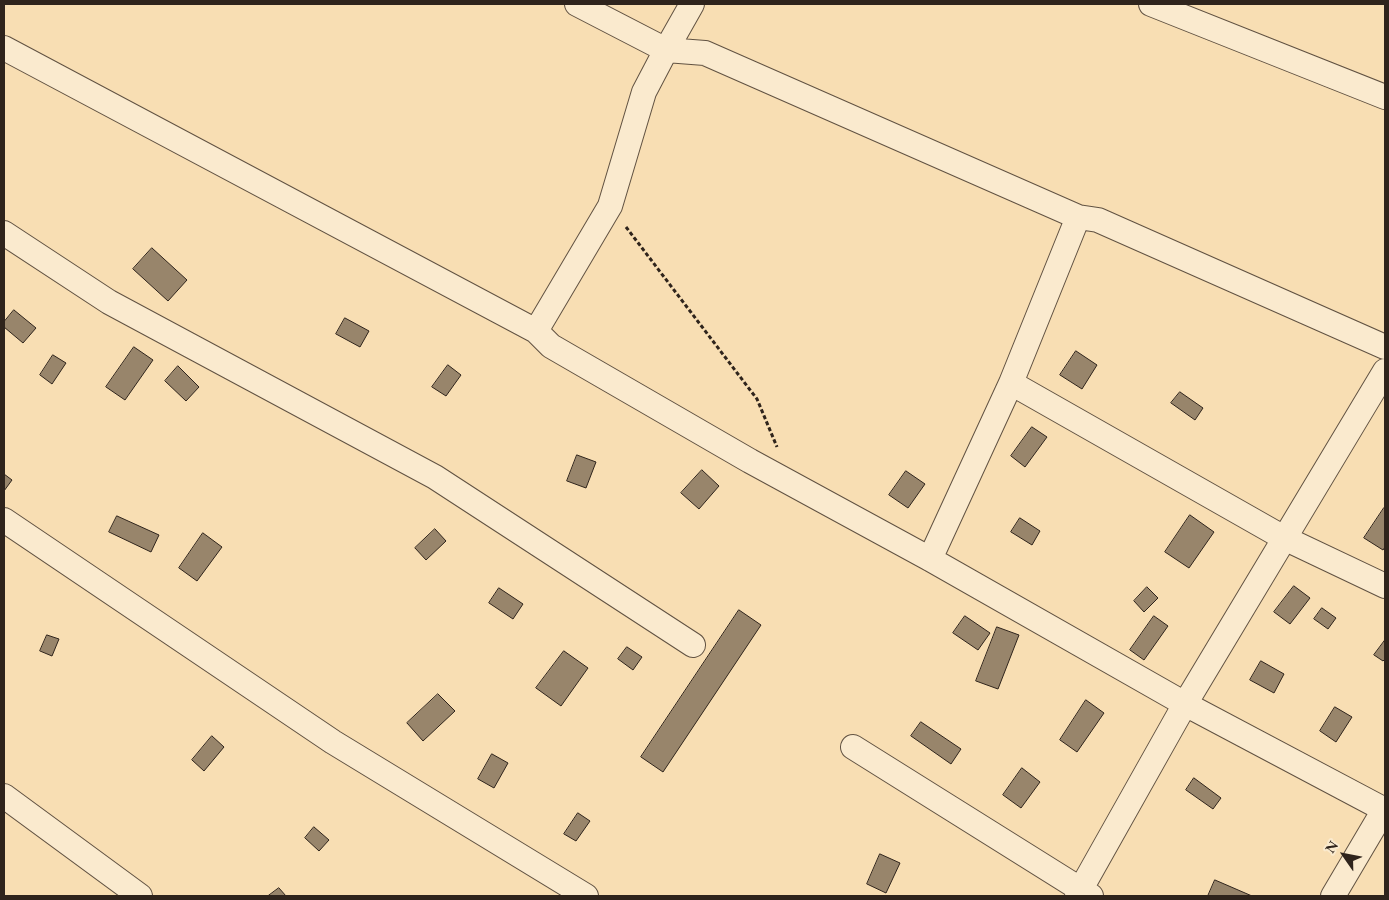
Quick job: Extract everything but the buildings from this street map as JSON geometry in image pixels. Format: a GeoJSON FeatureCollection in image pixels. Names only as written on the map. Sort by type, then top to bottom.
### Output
{"type":"FeatureCollection","features":[{"type":"Feature","properties":{"kind":"street"},"geometry":{"type":"LineString","coordinates":[[577,4],[666,50],[705,53],[1078,217],[1098,220],[1385,347]]}},
{"type":"Feature","properties":{"kind":"street"},"geometry":{"type":"LineString","coordinates":[[536,331],[610,206],[644,92],[692,4]]}},
{"type":"Feature","properties":{"kind":"street"},"geometry":{"type":"LineString","coordinates":[[1151,4],[1385,98]]}},
{"type":"Feature","properties":{"kind":"street"},"geometry":{"type":"LineString","coordinates":[[4,48],[536,331],[551,346],[791,484],[930,559],[1185,704],[1385,809],[1333,896]]}},
{"type":"Feature","properties":{"kind":"street"},"geometry":{"type":"LineString","coordinates":[[930,559],[1011,383],[1078,217]]}},
{"type":"Feature","properties":{"kind":"street"},"geometry":{"type":"LineString","coordinates":[[4,233],[109,302],[435,477],[694,645]]}},
{"type":"Feature","properties":{"kind":"street"},"geometry":{"type":"LineString","coordinates":[[853,747],[1083,894],[1185,704],[1385,371]]}},
{"type":"Feature","properties":{"kind":"street"},"geometry":{"type":"LineString","coordinates":[[1011,383],[1284,538],[1385,586]]}},
{"type":"Feature","properties":{"kind":"street"},"geometry":{"type":"LineString","coordinates":[[4,520],[333,742],[586,896]]}},
{"type":"Feature","properties":{"kind":"street"},"geometry":{"type":"LineString","coordinates":[[4,796],[140,896]]}},
{"type":"Feature","properties":{"kind":"path"},"geometry":{"type":"LineString","coordinates":[[610,206],[757,399],[791,484]]}}]}
